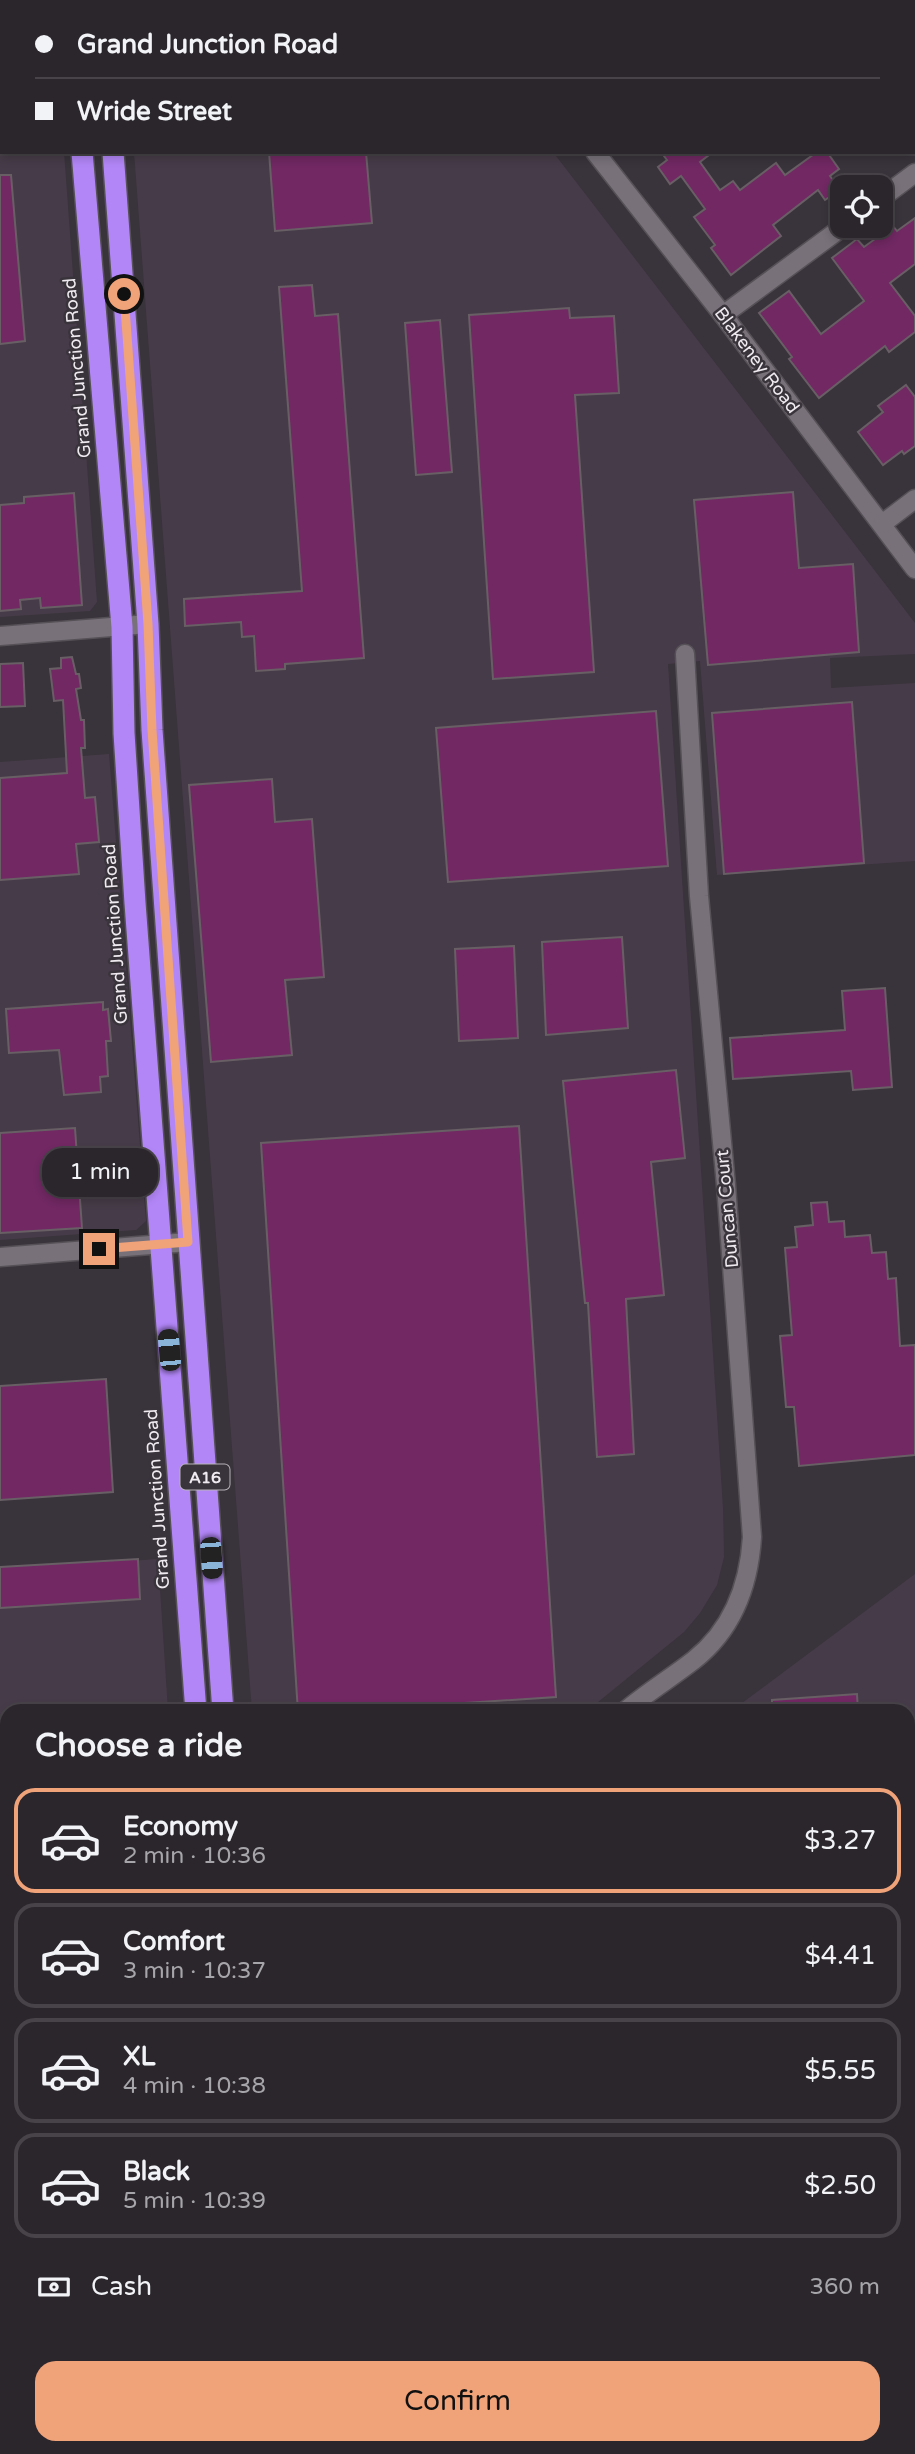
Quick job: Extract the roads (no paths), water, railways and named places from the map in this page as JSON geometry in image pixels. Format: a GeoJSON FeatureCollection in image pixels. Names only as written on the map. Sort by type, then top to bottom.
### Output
{"type":"FeatureCollection","features":[{"type":"Feature","properties":{"kind":"highway","name":"Grand Junction Road"},"geometry":{"type":"LineString","coordinates":[[82,154],[122,627],[124,733],[133,877],[195,1704]]}},
{"type":"Feature","properties":{"kind":"highway","name":"A16"},"geometry":{"type":"LineString","coordinates":[[113,154],[222,1704]]}},
{"type":"Feature","properties":{"kind":"highway"},"geometry":{"type":"LineString","coordinates":[[85,187],[115,184]]}},
{"type":"Feature","properties":{"kind":"street","name":"Blakeney Road"},"geometry":{"type":"LineString","coordinates":[[597,154],[723,315],[915,569]]}},
{"type":"Feature","properties":{"kind":"street"},"geometry":{"type":"LineString","coordinates":[[893,189],[915,173]]}},
{"type":"Feature","properties":{"kind":"street"},"geometry":{"type":"LineString","coordinates":[[723,315],[830,236]]}},
{"type":"Feature","properties":{"kind":"street"},"geometry":{"type":"LineString","coordinates":[[882,524],[915,499]]}},
{"type":"Feature","properties":{"kind":"street"},"geometry":{"type":"LineString","coordinates":[[0,636],[148,624]]}},
{"type":"Feature","properties":{"kind":"street","name":"Duncan Court"},"geometry":{"type":"LineString","coordinates":[[633,1704],[693,1661],[725,1626],[738,1604],[750,1566],[752,1536],[726,1185],[699,896],[685,654]]}},
{"type":"Feature","properties":{"kind":"street"},"geometry":{"type":"LineString","coordinates":[[0,1257],[188,1242]]}}]}
